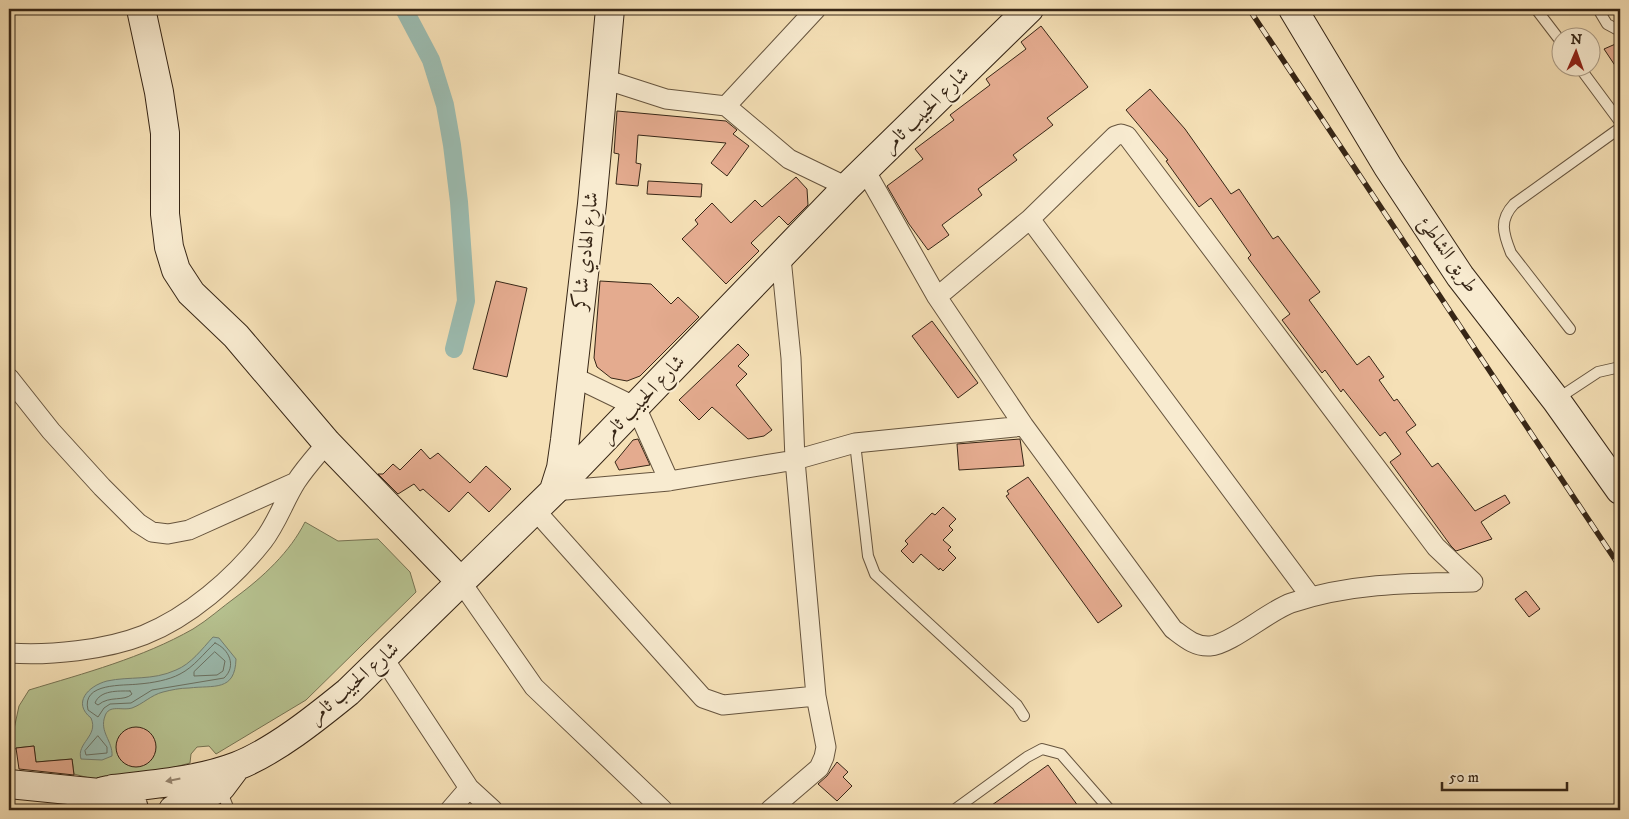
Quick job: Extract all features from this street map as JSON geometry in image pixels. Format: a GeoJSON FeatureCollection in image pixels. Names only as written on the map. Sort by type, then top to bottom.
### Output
{"type":"FeatureCollection","features":[{"type":"Feature","properties":{"kind":"street"},"geometry":{"type":"LineString","coordinates":[[141,9],[160,100],[166,160],[165,214],[168,247],[176,270],[191,293],[236,336],[327,443],[461,582],[534,687],[663,810]]}},
{"type":"Feature","properties":{"kind":"street","name":"شارع الهادي شاكر"},"geometry":{"type":"LineString","coordinates":[[544,500],[561,468],[610,9]]}},
{"type":"Feature","properties":{"kind":"street"},"geometry":{"type":"LineString","coordinates":[[726,106],[816,9]]}},
{"type":"Feature","properties":{"kind":"street","name":"شارع الحبيب ثامر"},"geometry":{"type":"LineString","coordinates":[[225,784],[317,718],[384,659],[544,500],[856,179],[1029,9]]}},
{"type":"Feature","properties":{"kind":"street","name":"طريق الشاطئ"},"geometry":{"type":"LineString","coordinates":[[1293,9],[1388,167],[1460,276],[1556,400],[1620,490]]}},
{"type":"Feature","properties":{"kind":"street"},"geometry":{"type":"LineString","coordinates":[[604,79],[666,99],[726,106],[789,159],[856,179],[1024,426],[1173,629],[1192,644],[1212,646],[1289,604],[1334,590],[1394,583],[1473,582],[1436,547],[1127,136],[1121,134],[1114,136],[1030,219],[937,297]]}},
{"type":"Feature","properties":{"kind":"street"},"geometry":{"type":"LineString","coordinates":[[1030,219],[1311,597]]}},
{"type":"Feature","properties":{"kind":"street"},"geometry":{"type":"LineString","coordinates":[[770,810],[819,768],[826,747],[816,696],[795,460],[791,358],[780,258]]}},
{"type":"Feature","properties":{"kind":"street"},"geometry":{"type":"LineString","coordinates":[[572,376],[636,406],[669,481]]}},
{"type":"Feature","properties":{"kind":"street"},"geometry":{"type":"LineString","coordinates":[[9,378],[51,431],[95,480],[124,510],[152,532],[168,534],[189,530],[296,482]]}},
{"type":"Feature","properties":{"kind":"street"},"geometry":{"type":"LineString","coordinates":[[544,500],[795,460],[855,443],[1024,426]]}},
{"type":"Feature","properties":{"kind":"street"},"geometry":{"type":"LineString","coordinates":[[9,653],[58,652],[106,645],[144,635],[170,622],[203,599],[248,558],[264,540],[279,517],[296,482],[327,443]]}},
{"type":"Feature","properties":{"kind":"street"},"geometry":{"type":"LineString","coordinates":[[544,500],[703,698],[723,705],[816,696]]}},
{"type":"Feature","properties":{"kind":"street"},"geometry":{"type":"LineString","coordinates":[[384,659],[468,788],[493,810]]}},
{"type":"Feature","properties":{"kind":"street"},"geometry":{"type":"LineString","coordinates":[[9,784],[97,801],[225,784]]}},
{"type":"Feature","properties":{"kind":"street"},"geometry":{"type":"LineString","coordinates":[[173,810],[225,784]]}},
{"type":"Feature","properties":{"kind":"street"},"geometry":{"type":"LineString","coordinates":[[450,810],[468,788]]}},
{"type":"Feature","properties":{"kind":"street"},"geometry":{"type":"LineString","coordinates":[[9,803],[40,799],[97,801],[128,797],[134,810]]}},
{"type":"Feature","properties":{"kind":"lane"},"geometry":{"type":"LineString","coordinates":[[1536,9],[1552,30]]}},
{"type":"Feature","properties":{"kind":"lane"},"geometry":{"type":"LineString","coordinates":[[1598,9],[1607,24],[1613,30],[1620,32]]}},
{"type":"Feature","properties":{"kind":"lane"},"geometry":{"type":"LineString","coordinates":[[1587,78],[1620,122]]}},
{"type":"Feature","properties":{"kind":"lane"},"geometry":{"type":"LineString","coordinates":[[1570,329],[1511,252],[1506,242],[1504,221],[1506,213],[1514,204],[1620,128]]}},
{"type":"Feature","properties":{"kind":"lane"},"geometry":{"type":"LineString","coordinates":[[1556,400],[1598,372],[1620,367]]}},
{"type":"Feature","properties":{"kind":"lane"},"geometry":{"type":"LineString","coordinates":[[855,443],[868,556],[875,574],[1017,705],[1024,716]]}},
{"type":"Feature","properties":{"kind":"lane"},"geometry":{"type":"LineString","coordinates":[[954,810],[1026,756],[1042,749],[1061,754],[1110,810]]}},
{"type":"Feature","properties":{"kind":"green space"},"geometry":{"type":"Polygon","coordinates":[[[305,522],[338,541],[378,539],[410,572],[416,592],[306,700],[216,754],[209,746],[197,747],[191,754],[190,763],[112,784],[74,774],[72,759],[36,762],[34,746],[16,748],[12,753],[9,752],[19,706],[29,690],[133,657],[193,629],[210,618],[266,572],[292,544],[305,522]]]}},
{"type":"Feature","properties":{"kind":"water"},"geometry":{"type":"Polygon","coordinates":[[[213,637],[219,638],[236,659],[235,670],[227,682],[222,685],[166,691],[132,708],[110,710],[105,716],[104,727],[112,756],[102,760],[81,759],[80,753],[90,735],[93,724],[83,707],[83,701],[89,691],[100,683],[107,681],[158,676],[176,670],[191,660],[213,637]]]}},
{"type":"Feature","properties":{"kind":"building"},"geometry":{"type":"Polygon","coordinates":[[[1041,26],[1088,87],[1047,118],[1053,125],[1013,155],[1017,160],[978,189],[982,195],[942,225],[949,235],[928,250],[909,224],[887,186],[923,159],[915,149],[954,120],[950,115],[990,85],[986,79],[1026,49],[1021,42],[1041,26]]]}},
{"type":"Feature","properties":{"kind":"building"},"geometry":{"type":"Polygon","coordinates":[[[1620,42],[1620,73],[1604,49],[1620,42]]]}},
{"type":"Feature","properties":{"kind":"building"},"geometry":{"type":"Polygon","coordinates":[[[1150,89],[1185,129],[1231,194],[1239,189],[1273,239],[1278,236],[1320,292],[1309,300],[1357,365],[1369,356],[1384,377],[1379,380],[1394,401],[1397,399],[1416,425],[1406,432],[1432,467],[1438,463],[1475,511],[1505,495],[1510,503],[1481,522],[1492,539],[1456,551],[1451,546],[1390,462],[1401,454],[1385,432],[1380,436],[1343,389],[1341,392],[1325,370],[1322,373],[1282,320],[1290,314],[1248,258],[1251,255],[1211,198],[1199,207],[1166,161],[1168,160],[1126,110],[1150,89]]]}},
{"type":"Feature","properties":{"kind":"building"},"geometry":{"type":"Polygon","coordinates":[[[617,111],[726,121],[737,130],[733,134],[749,146],[727,176],[711,163],[726,143],[638,135],[636,163],[641,164],[638,186],[616,184],[619,154],[614,153],[617,111]]]}},
{"type":"Feature","properties":{"kind":"building"},"geometry":{"type":"Polygon","coordinates":[[[796,177],[807,189],[808,205],[788,225],[779,216],[751,243],[759,251],[726,284],[682,239],[698,224],[695,220],[712,203],[731,223],[755,200],[762,207],[796,177]]]}},
{"type":"Feature","properties":{"kind":"building"},"geometry":{"type":"Polygon","coordinates":[[[648,181],[702,184],[701,197],[647,194],[648,181]]]}},
{"type":"Feature","properties":{"kind":"building"},"geometry":{"type":"Polygon","coordinates":[[[496,281],[527,288],[507,377],[473,369],[496,281]]]}},
{"type":"Feature","properties":{"kind":"building"},"geometry":{"type":"Polygon","coordinates":[[[600,281],[651,284],[671,304],[678,297],[699,317],[640,376],[627,381],[611,378],[597,367],[594,358],[600,281]]]}},
{"type":"Feature","properties":{"kind":"building"},"geometry":{"type":"Polygon","coordinates":[[[932,321],[978,383],[958,398],[912,336],[932,321]]]}},
{"type":"Feature","properties":{"kind":"building"},"geometry":{"type":"Polygon","coordinates":[[[738,344],[749,355],[738,366],[747,374],[736,385],[772,430],[764,436],[748,439],[712,407],[699,420],[679,400],[738,344]]]}},
{"type":"Feature","properties":{"kind":"building"},"geometry":{"type":"Polygon","coordinates":[[[638,439],[650,465],[619,470],[615,462],[633,440],[638,439]]]}},
{"type":"Feature","properties":{"kind":"building"},"geometry":{"type":"Polygon","coordinates":[[[1020,439],[1024,466],[959,470],[957,444],[1020,439]]]}},
{"type":"Feature","properties":{"kind":"building"},"geometry":{"type":"Polygon","coordinates":[[[421,449],[430,459],[438,453],[470,483],[486,466],[511,489],[489,512],[468,492],[449,512],[423,489],[420,491],[414,484],[398,494],[378,474],[383,474],[393,464],[400,470],[421,449]]]}},
{"type":"Feature","properties":{"kind":"building"},"geometry":{"type":"Polygon","coordinates":[[[1028,477],[1122,606],[1098,623],[1006,496],[1009,494],[1007,491],[1028,477]]]}},
{"type":"Feature","properties":{"kind":"building"},"geometry":{"type":"Polygon","coordinates":[[[943,507],[956,519],[949,526],[953,530],[943,540],[951,547],[948,550],[956,558],[943,571],[940,568],[939,570],[921,554],[913,563],[901,551],[908,544],[905,541],[932,513],[935,515],[943,507]]]}},
{"type":"Feature","properties":{"kind":"building"},"geometry":{"type":"Polygon","coordinates":[[[1526,591],[1540,609],[1529,617],[1515,599],[1526,591]]]}},
{"type":"Feature","properties":{"kind":"building"},"geometry":{"type":"Polygon","coordinates":[[[140,727],[147,730],[153,736],[156,747],[155,755],[147,764],[140,767],[132,767],[125,764],[117,755],[116,743],[119,736],[128,728],[140,727]]]}},
{"type":"Feature","properties":{"kind":"building"},"geometry":{"type":"Polygon","coordinates":[[[34,746],[36,762],[72,759],[74,775],[19,769],[16,748],[34,746]]]}},
{"type":"Feature","properties":{"kind":"building"},"geometry":{"type":"Polygon","coordinates":[[[837,762],[848,772],[843,777],[852,786],[837,801],[818,784],[827,776],[837,762]]]}},
{"type":"Feature","properties":{"kind":"building"},"geometry":{"type":"Polygon","coordinates":[[[1048,765],[1081,810],[985,810],[1048,765]]]}},
{"type":"Feature","properties":{"kind":"waterway"},"geometry":{"type":"LineString","coordinates":[[404,9],[431,60],[445,105],[452,145],[459,202],[466,301],[454,349]]}},
{"type":"Feature","properties":{"kind":"railway"},"geometry":{"type":"LineString","coordinates":[[1249,9],[1620,567]]}}]}
